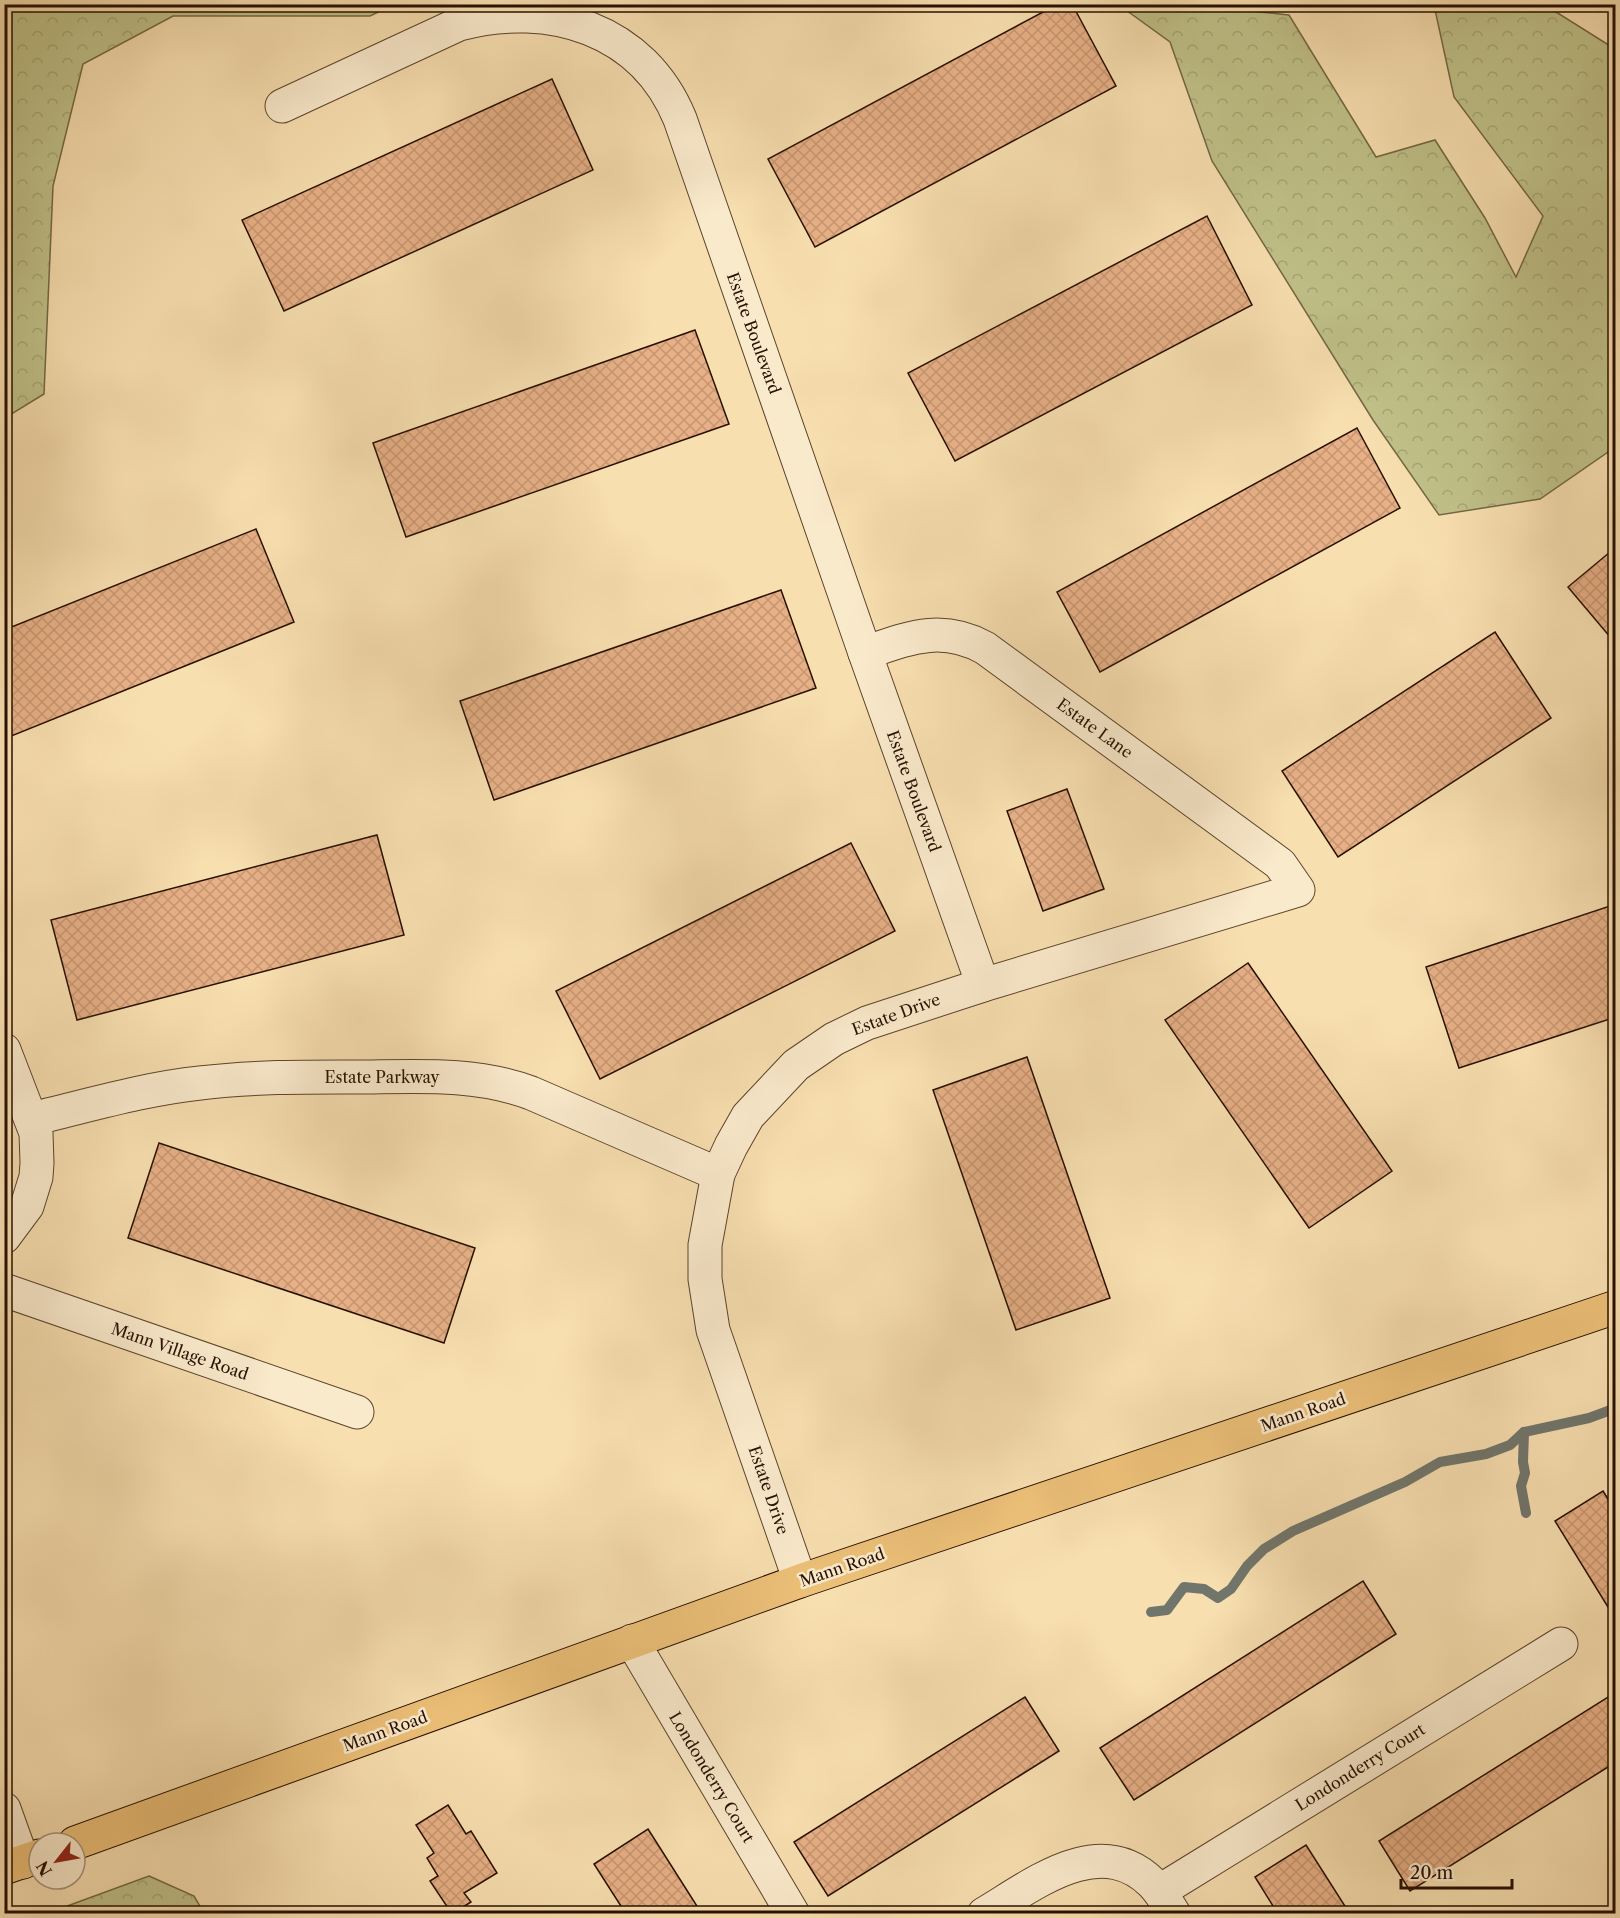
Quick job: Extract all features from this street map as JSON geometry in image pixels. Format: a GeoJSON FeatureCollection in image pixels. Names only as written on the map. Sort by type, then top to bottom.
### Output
{"type":"FeatureCollection","features":[{"type":"Feature","properties":{"kind":"main road","name":"Mann Road"},"geometry":{"type":"LineString","coordinates":[[87,1839],[800,1581],[1616,1307]]}},
{"type":"Feature","properties":{"kind":"street","name":"Estate Boulevard"},"geometry":{"type":"LineString","coordinates":[[282,106],[459,24],[492,14],[528,10],[563,15],[596,27],[627,46],[663,86],[680,119],[983,985]]}},
{"type":"Feature","properties":{"kind":"street","name":"Estate Lane"},"geometry":{"type":"LineString","coordinates":[[865,653],[911,637],[929,634],[945,634],[980,645],[1280,864],[1298,890]]}},
{"type":"Feature","properties":{"kind":"street","name":"Estate Drive"},"geometry":{"type":"LineString","coordinates":[[800,1581],[713,1330],[705,1279],[705,1245],[718,1174],[730,1146],[748,1116],[783,1077],[809,1055],[834,1039],[867,1023],[983,985],[1298,890]]}},
{"type":"Feature","properties":{"kind":"street"},"geometry":{"type":"LineString","coordinates":[[4,1050],[36,1133],[36,1177],[27,1206],[4,1237]]}},
{"type":"Feature","properties":{"kind":"street","name":"Estate Parkway"},"geometry":{"type":"LineString","coordinates":[[31,1119],[153,1091],[245,1078],[444,1076],[507,1084],[718,1174]]}},
{"type":"Feature","properties":{"kind":"street","name":"Mann Village Road"},"geometry":{"type":"LineString","coordinates":[[4,1290],[357,1412]]}},
{"type":"Feature","properties":{"kind":"street","name":"Londonderry Court"},"geometry":{"type":"LineString","coordinates":[[632,1641],[793,1914]]}},
{"type":"Feature","properties":{"kind":"street","name":"Londonderry Court"},"geometry":{"type":"LineString","coordinates":[[984,1914],[1065,1867],[1090,1861],[1117,1863],[1129,1867],[1151,1881],[1167,1902],[1561,1644]]}},
{"type":"Feature","properties":{"kind":"street"},"geometry":{"type":"LineString","coordinates":[[4,1809],[22,1862]]}},
{"type":"Feature","properties":{"kind":"green space"},"geometry":{"type":"Polygon","coordinates":[[[5,4],[393,5],[370,16],[173,16],[83,64],[53,186],[44,394],[5,418],[5,4]]]}},
{"type":"Feature","properties":{"kind":"green space"},"geometry":{"type":"Polygon","coordinates":[[[1119,5],[1253,5],[1241,10],[1289,15],[1376,157],[1435,140],[1485,218],[1516,277],[1543,216],[1454,97],[1434,5],[1545,5],[1615,49],[1615,449],[1540,499],[1439,515],[1373,420],[1212,161],[1170,42],[1119,5]]]}},
{"type":"Feature","properties":{"kind":"green space"},"geometry":{"type":"Polygon","coordinates":[[[149,1876],[194,1896],[204,1913],[60,1913],[59,1909],[149,1876]]]}},
{"type":"Feature","properties":{"kind":"building"},"geometry":{"type":"Polygon","coordinates":[[[1058,4],[1072,4],[1116,86],[815,247],[768,159],[1058,4]]]}},
{"type":"Feature","properties":{"kind":"building"},"geometry":{"type":"Polygon","coordinates":[[[552,79],[593,170],[284,311],[242,220],[552,79]]]}},
{"type":"Feature","properties":{"kind":"building"},"geometry":{"type":"Polygon","coordinates":[[[1207,216],[1252,305],[955,461],[908,373],[1207,216]]]}},
{"type":"Feature","properties":{"kind":"building"},"geometry":{"type":"Polygon","coordinates":[[[695,330],[729,424],[406,537],[373,443],[695,330]]]}},
{"type":"Feature","properties":{"kind":"building"},"geometry":{"type":"Polygon","coordinates":[[[1357,428],[1400,508],[1100,672],[1057,592],[1357,428]]]}},
{"type":"Feature","properties":{"kind":"building"},"geometry":{"type":"Polygon","coordinates":[[[256,529],[294,622],[4,739],[4,630],[256,529]]]}},
{"type":"Feature","properties":{"kind":"building"},"geometry":{"type":"Polygon","coordinates":[[[1616,547],[1616,644],[1568,587],[1616,547]]]}},
{"type":"Feature","properties":{"kind":"building"},"geometry":{"type":"Polygon","coordinates":[[[781,590],[816,688],[494,800],[460,701],[781,590]]]}},
{"type":"Feature","properties":{"kind":"building"},"geometry":{"type":"Polygon","coordinates":[[[1495,632],[1551,718],[1338,857],[1282,771],[1495,632]]]}},
{"type":"Feature","properties":{"kind":"building"},"geometry":{"type":"Polygon","coordinates":[[[1067,789],[1104,889],[1043,911],[1007,811],[1067,789]]]}},
{"type":"Feature","properties":{"kind":"building"},"geometry":{"type":"Polygon","coordinates":[[[377,835],[404,935],[77,1020],[51,920],[377,835]]]}},
{"type":"Feature","properties":{"kind":"building"},"geometry":{"type":"Polygon","coordinates":[[[851,843],[895,931],[600,1079],[556,991],[851,843]]]}},
{"type":"Feature","properties":{"kind":"building"},"geometry":{"type":"Polygon","coordinates":[[[1616,904],[1616,1017],[1459,1068],[1426,967],[1616,904]]]}},
{"type":"Feature","properties":{"kind":"building"},"geometry":{"type":"Polygon","coordinates":[[[1248,963],[1392,1171],[1309,1228],[1165,1020],[1248,963]]]}},
{"type":"Feature","properties":{"kind":"building"},"geometry":{"type":"Polygon","coordinates":[[[1027,1057],[1110,1298],[1016,1330],[933,1090],[1027,1057]]]}},
{"type":"Feature","properties":{"kind":"building"},"geometry":{"type":"Polygon","coordinates":[[[159,1143],[475,1248],[444,1343],[128,1238],[159,1143]]]}},
{"type":"Feature","properties":{"kind":"building"},"geometry":{"type":"Polygon","coordinates":[[[1603,1491],[1616,1512],[1616,1620],[1555,1521],[1603,1491]]]}},
{"type":"Feature","properties":{"kind":"building"},"geometry":{"type":"Polygon","coordinates":[[[1363,1581],[1396,1634],[1134,1800],[1100,1748],[1363,1581]]]}},
{"type":"Feature","properties":{"kind":"building"},"geometry":{"type":"Polygon","coordinates":[[[1616,1692],[1616,1762],[1410,1891],[1379,1841],[1616,1692]]]}},
{"type":"Feature","properties":{"kind":"building"},"geometry":{"type":"Polygon","coordinates":[[[1025,1697],[1059,1751],[828,1896],[794,1842],[1025,1697]]]}},
{"type":"Feature","properties":{"kind":"building"},"geometry":{"type":"Polygon","coordinates":[[[448,1805],[466,1834],[471,1831],[497,1873],[464,1893],[471,1902],[452,1914],[430,1881],[438,1876],[427,1858],[434,1853],[416,1825],[448,1805]]]}},
{"type":"Feature","properties":{"kind":"building"},"geometry":{"type":"Polygon","coordinates":[[[648,1829],[702,1914],[626,1914],[594,1864],[648,1829]]]}},
{"type":"Feature","properties":{"kind":"building"},"geometry":{"type":"Polygon","coordinates":[[[1306,1845],[1350,1914],[1278,1914],[1255,1877],[1306,1845]]]}},
{"type":"Feature","properties":{"kind":"waterway"},"geometry":{"type":"LineString","coordinates":[[1151,1612],[1167,1610],[1184,1587],[1204,1589],[1218,1598],[1231,1589],[1247,1566],[1264,1549],[1293,1531],[1405,1482],[1440,1462],[1486,1454],[1510,1445],[1524,1432],[1589,1418],[1616,1408]]}},
{"type":"Feature","properties":{"kind":"waterway"},"geometry":{"type":"LineString","coordinates":[[1524,1432],[1525,1473],[1521,1486],[1526,1513]]}}]}
